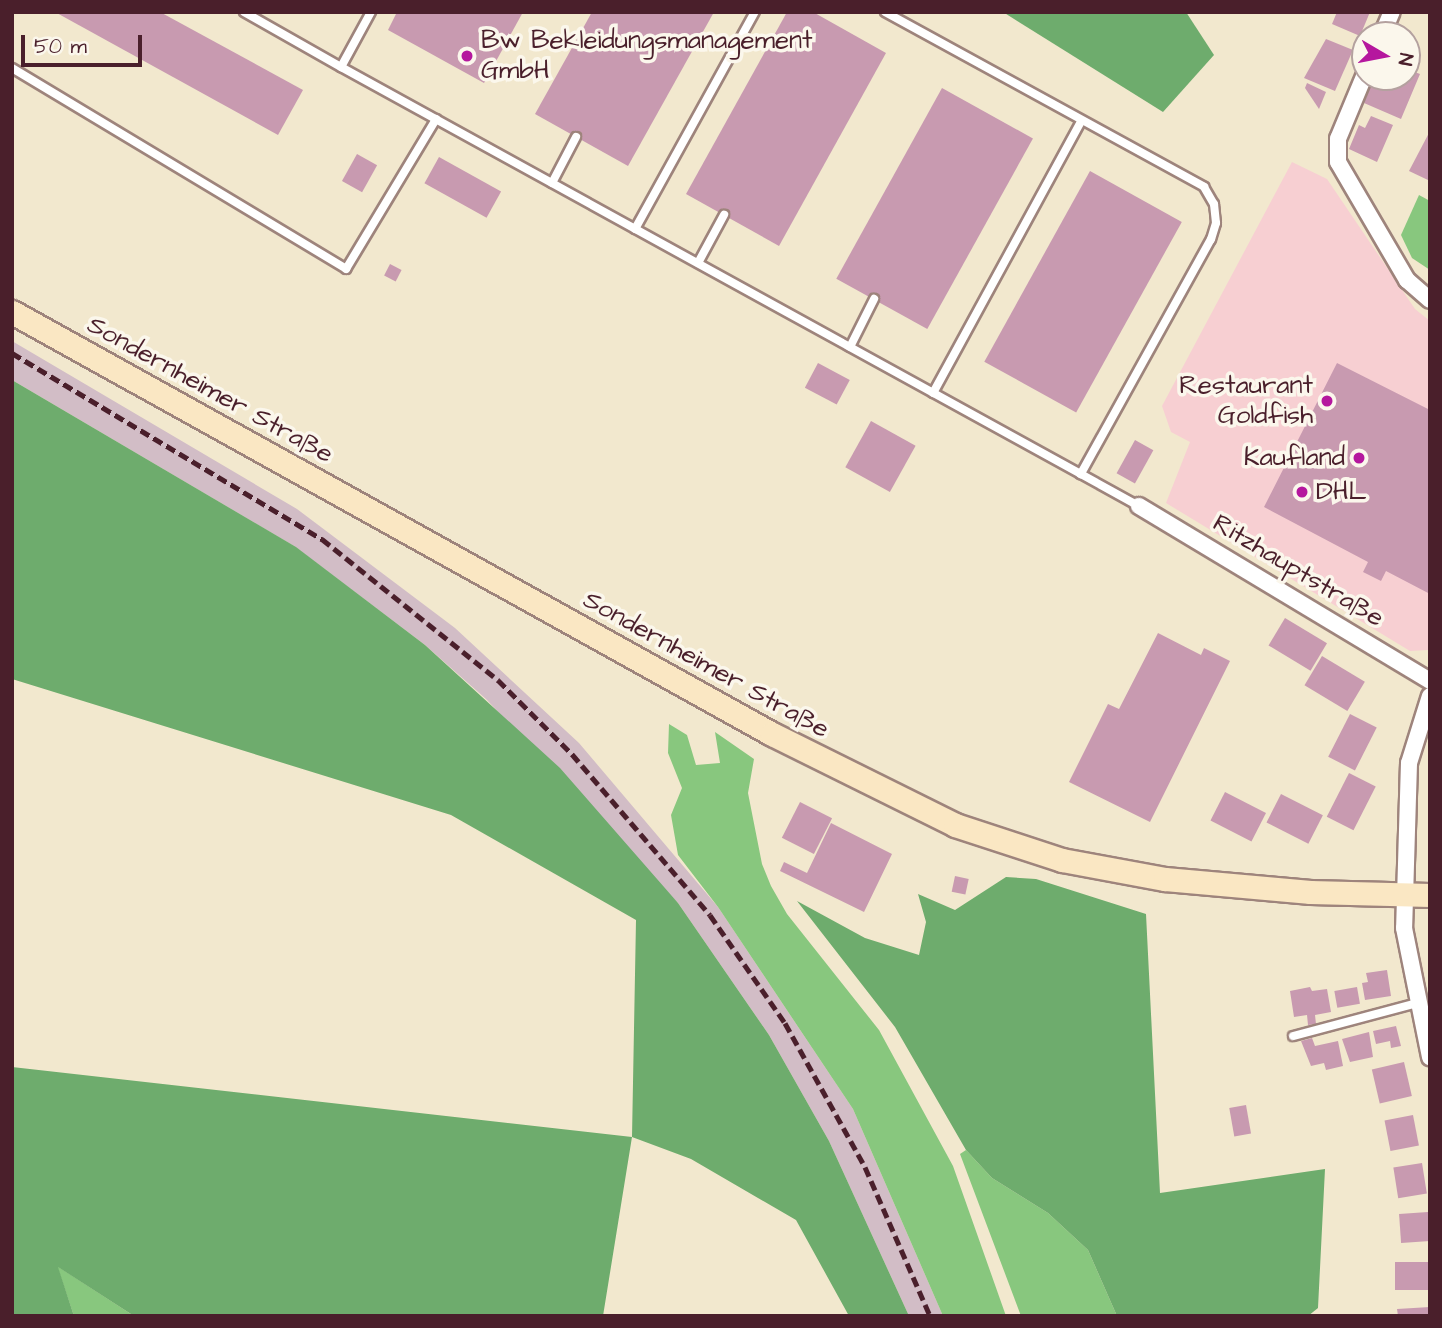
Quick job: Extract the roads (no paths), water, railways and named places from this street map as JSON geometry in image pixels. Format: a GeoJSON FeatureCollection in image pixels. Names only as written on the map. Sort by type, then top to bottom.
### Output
{"type":"FeatureCollection","features":[{"type":"Feature","properties":{"kind":"main road","name":"Sondernheimer Straße"},"geometry":{"type":"LineString","coordinates":[[12,312],[772,734],[955,825],[1062,860],[1124,873],[1224,887],[1430,895]]}},
{"type":"Feature","properties":{"kind":"street"},"geometry":{"type":"LineString","coordinates":[[1358,91],[1338,139],[1338,162],[1407,280],[1430,300]]}},
{"type":"Feature","properties":{"kind":"street","name":"Ritzhauptstraße"},"geometry":{"type":"LineString","coordinates":[[1139,506],[1430,681]]}},
{"type":"Feature","properties":{"kind":"street"},"geometry":{"type":"LineString","coordinates":[[1430,696],[1427,717],[1409,763],[1404,928],[1430,1057]]}},
{"type":"Feature","properties":{"kind":"lane"},"geometry":{"type":"LineString","coordinates":[[244,12],[1139,506]]}},
{"type":"Feature","properties":{"kind":"lane"},"geometry":{"type":"LineString","coordinates":[[341,67],[371,12]]}},
{"type":"Feature","properties":{"kind":"lane"},"geometry":{"type":"LineString","coordinates":[[635,229],[755,12]]}},
{"type":"Feature","properties":{"kind":"lane"},"geometry":{"type":"LineString","coordinates":[[885,12],[1080,123],[1204,187],[1214,204],[1216,223],[1081,474]]}},
{"type":"Feature","properties":{"kind":"lane"},"geometry":{"type":"LineString","coordinates":[[12,68],[346,269],[436,119]]}},
{"type":"Feature","properties":{"kind":"lane"},"geometry":{"type":"LineString","coordinates":[[933,393],[1080,123]]}},
{"type":"Feature","properties":{"kind":"lane"},"geometry":{"type":"LineString","coordinates":[[552,183],[576,137]]}},
{"type":"Feature","properties":{"kind":"lane"},"geometry":{"type":"LineString","coordinates":[[698,264],[724,215]]}},
{"type":"Feature","properties":{"kind":"lane"},"geometry":{"type":"LineString","coordinates":[[849,347],[873,299]]}},
{"type":"Feature","properties":{"kind":"lane"},"geometry":{"type":"LineString","coordinates":[[1293,1035],[1417,1003]]}},
{"type":"Feature","properties":{"kind":"railway"},"geometry":{"type":"LineString","coordinates":[[12,353],[322,539],[498,680],[572,754],[710,915],[785,1023],[865,1167],[930,1316]]}},
{"type":"Feature","properties":{"kind":"place","name":"Bw Bekleidungsmanagement GmbH"},"geometry":{"type":"Point","coordinates":[467,56]}},
{"type":"Feature","properties":{"kind":"place","name":"Restaurant Goldfish"},"geometry":{"type":"Point","coordinates":[1327,401]}},
{"type":"Feature","properties":{"kind":"place","name":"Kaufland"},"geometry":{"type":"Point","coordinates":[1359,458]}},
{"type":"Feature","properties":{"kind":"place","name":"DHL"},"geometry":{"type":"Point","coordinates":[1302,492]}}]}
